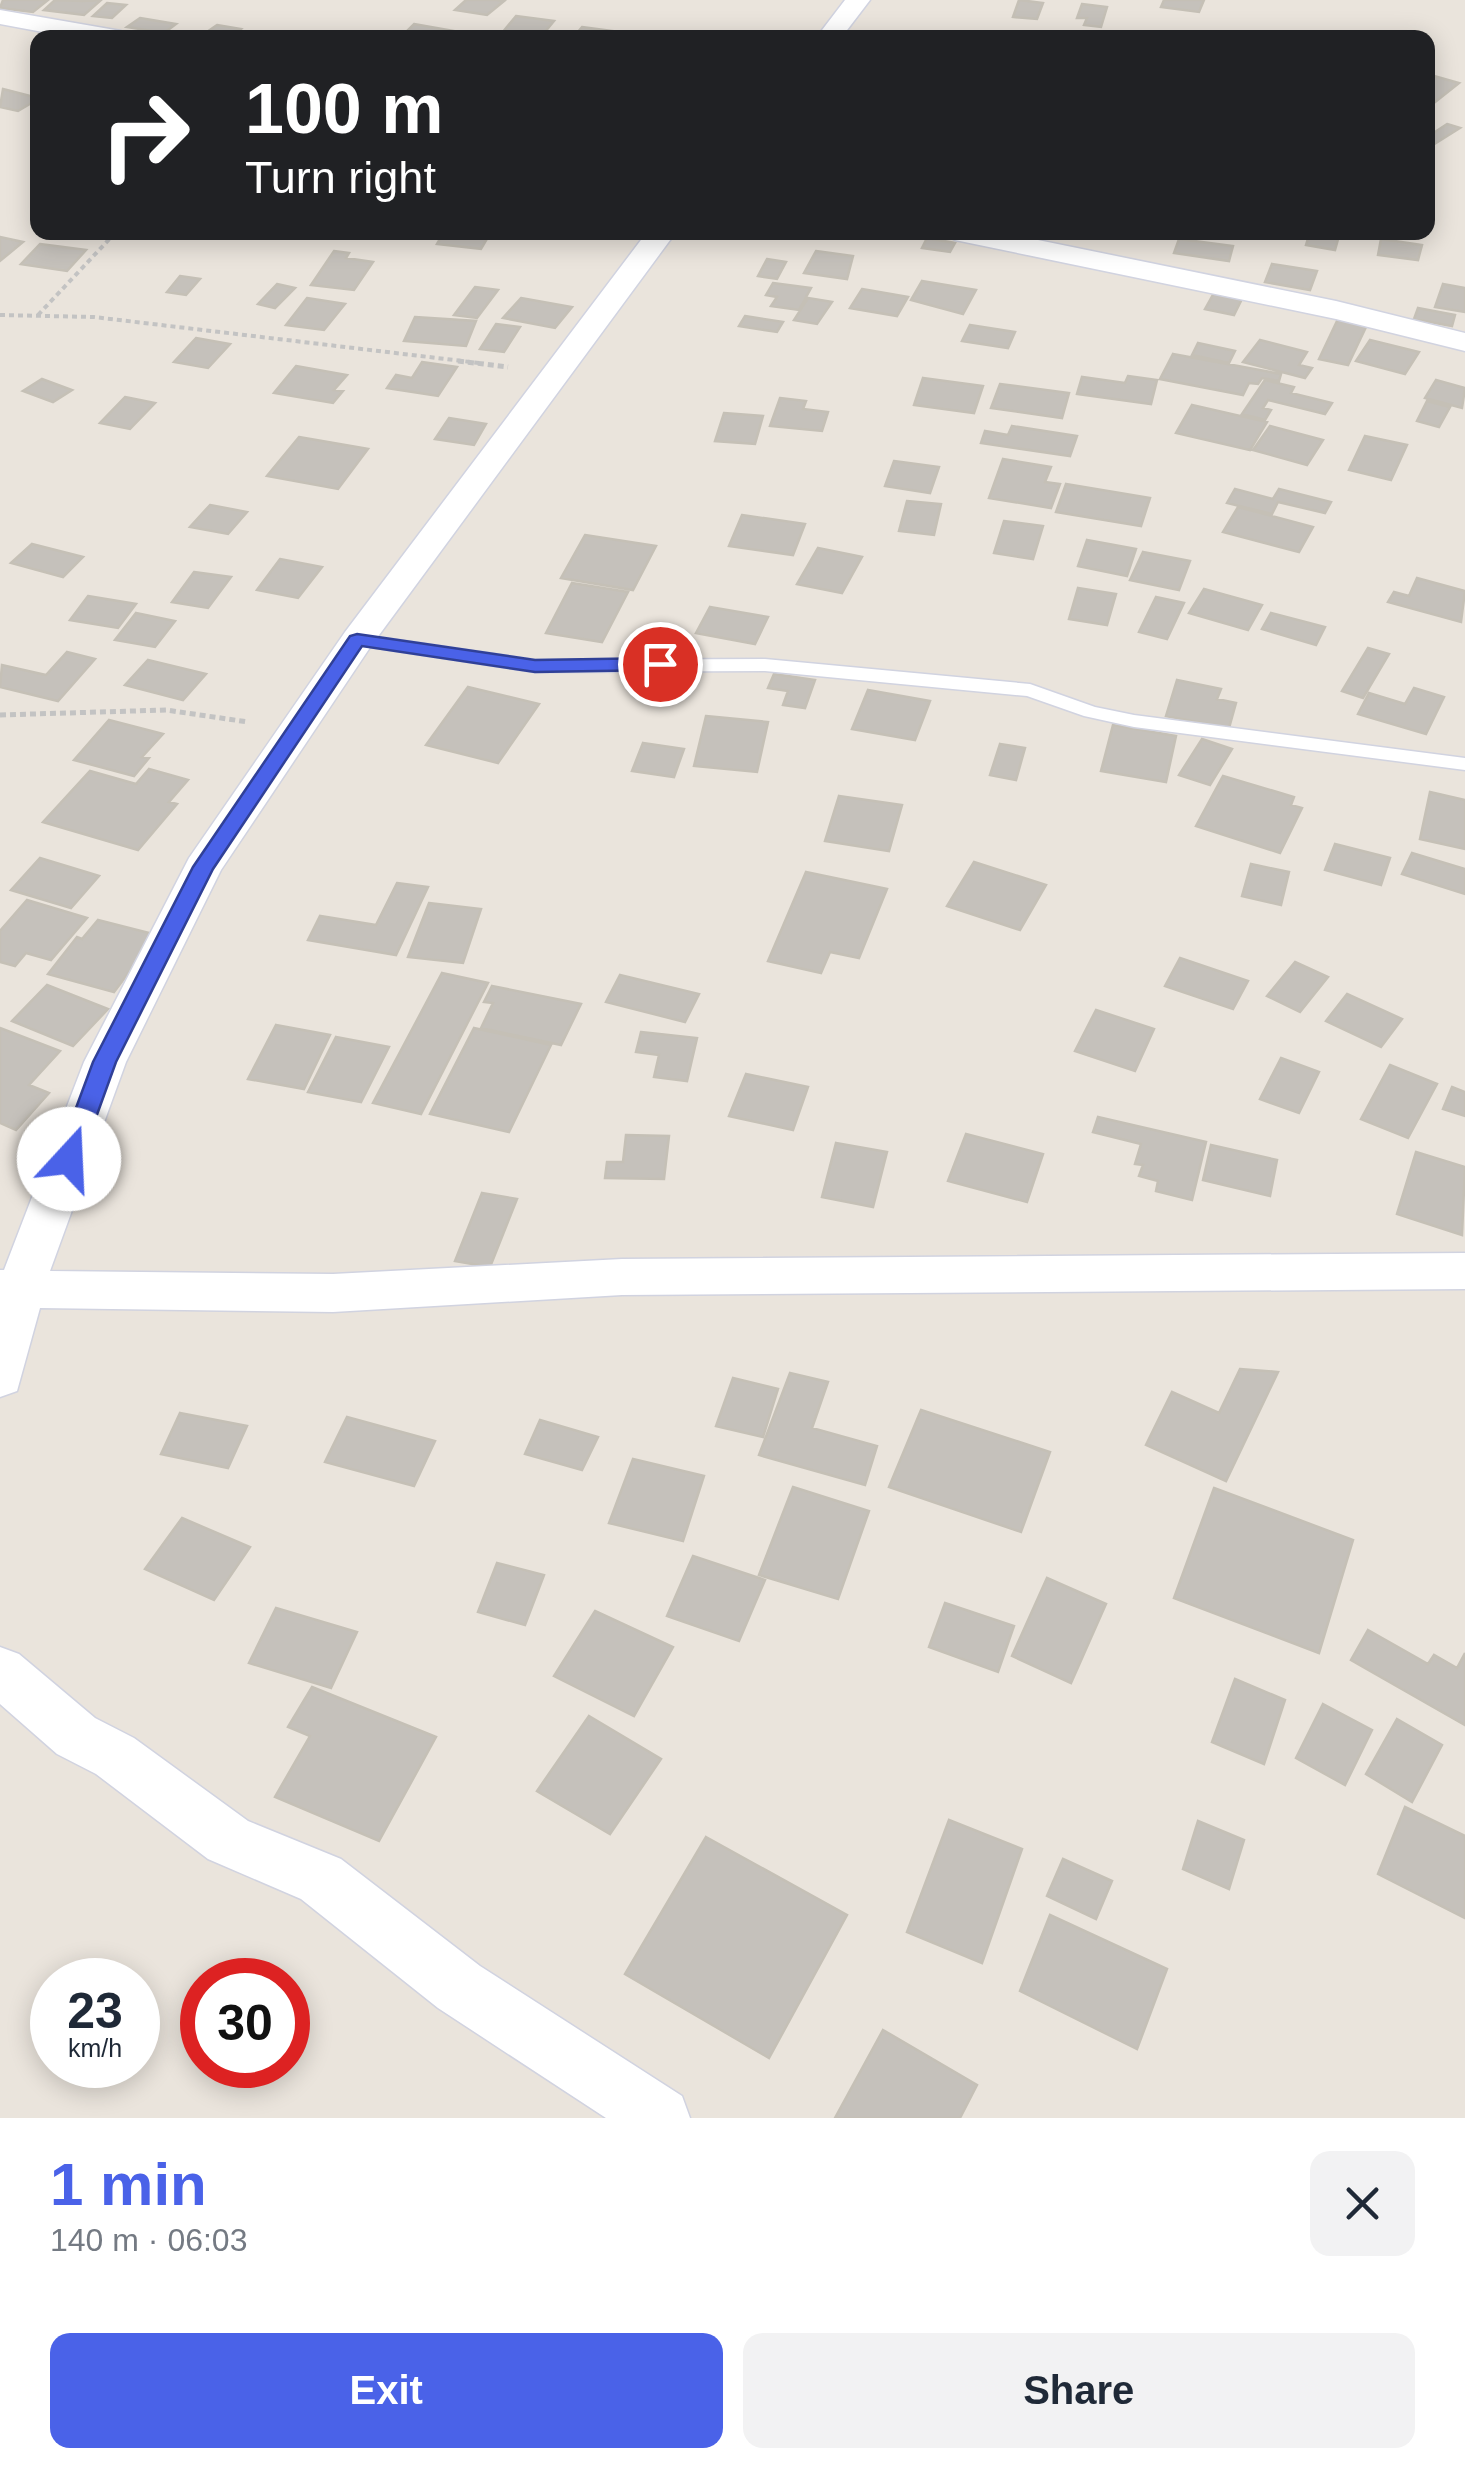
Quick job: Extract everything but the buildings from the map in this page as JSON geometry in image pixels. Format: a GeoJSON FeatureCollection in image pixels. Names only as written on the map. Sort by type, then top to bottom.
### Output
{"type":"FeatureCollection","features":[{"type":"Feature","properties":{"kind":"street"},"geometry":{"type":"LineString","coordinates":[[834,30],[858,0]]}},
{"type":"Feature","properties":{"kind":"street"},"geometry":{"type":"LineString","coordinates":[[0,17],[74,30]]}},
{"type":"Feature","properties":{"kind":"street"},"geometry":{"type":"LineString","coordinates":[[0,1376],[11,1288],[104,1062],[203,867],[357,640],[656,240]]}},
{"type":"Feature","properties":{"kind":"street"},"geometry":{"type":"LineString","coordinates":[[994,240],[1336,310],[1465,342]]}},
{"type":"Feature","properties":{"kind":"street"},"geometry":{"type":"LineString","coordinates":[[11,1288],[333,1293],[622,1277],[1465,1272]]}},
{"type":"Feature","properties":{"kind":"street"},"geometry":{"type":"LineString","coordinates":[[0,1671],[76,1736],[115,1756],[228,1840],[321,1879],[459,1986],[660,2118]]}},
{"type":"Feature","properties":{"kind":"lane"},"geometry":{"type":"LineString","coordinates":[[357,640],[535,666],[765,666],[1030,690],[1091,712],[1134,721],[1465,764]]}},
{"type":"Feature","properties":{"kind":"path"},"geometry":{"type":"LineString","coordinates":[[38,316],[109,240]]}},
{"type":"Feature","properties":{"kind":"path"},"geometry":{"type":"LineString","coordinates":[[0,315],[94,317],[264,335],[554,374]]}},
{"type":"Feature","properties":{"kind":"path"},"geometry":{"type":"LineString","coordinates":[[0,714],[166,710],[296,728]]}},
{"type":"Feature","properties":{"kind":"route"},"geometry":{"type":"LineString","coordinates":[[69,1159],[104,1062],[203,867],[357,640],[535,666],[660,664]]}}]}
